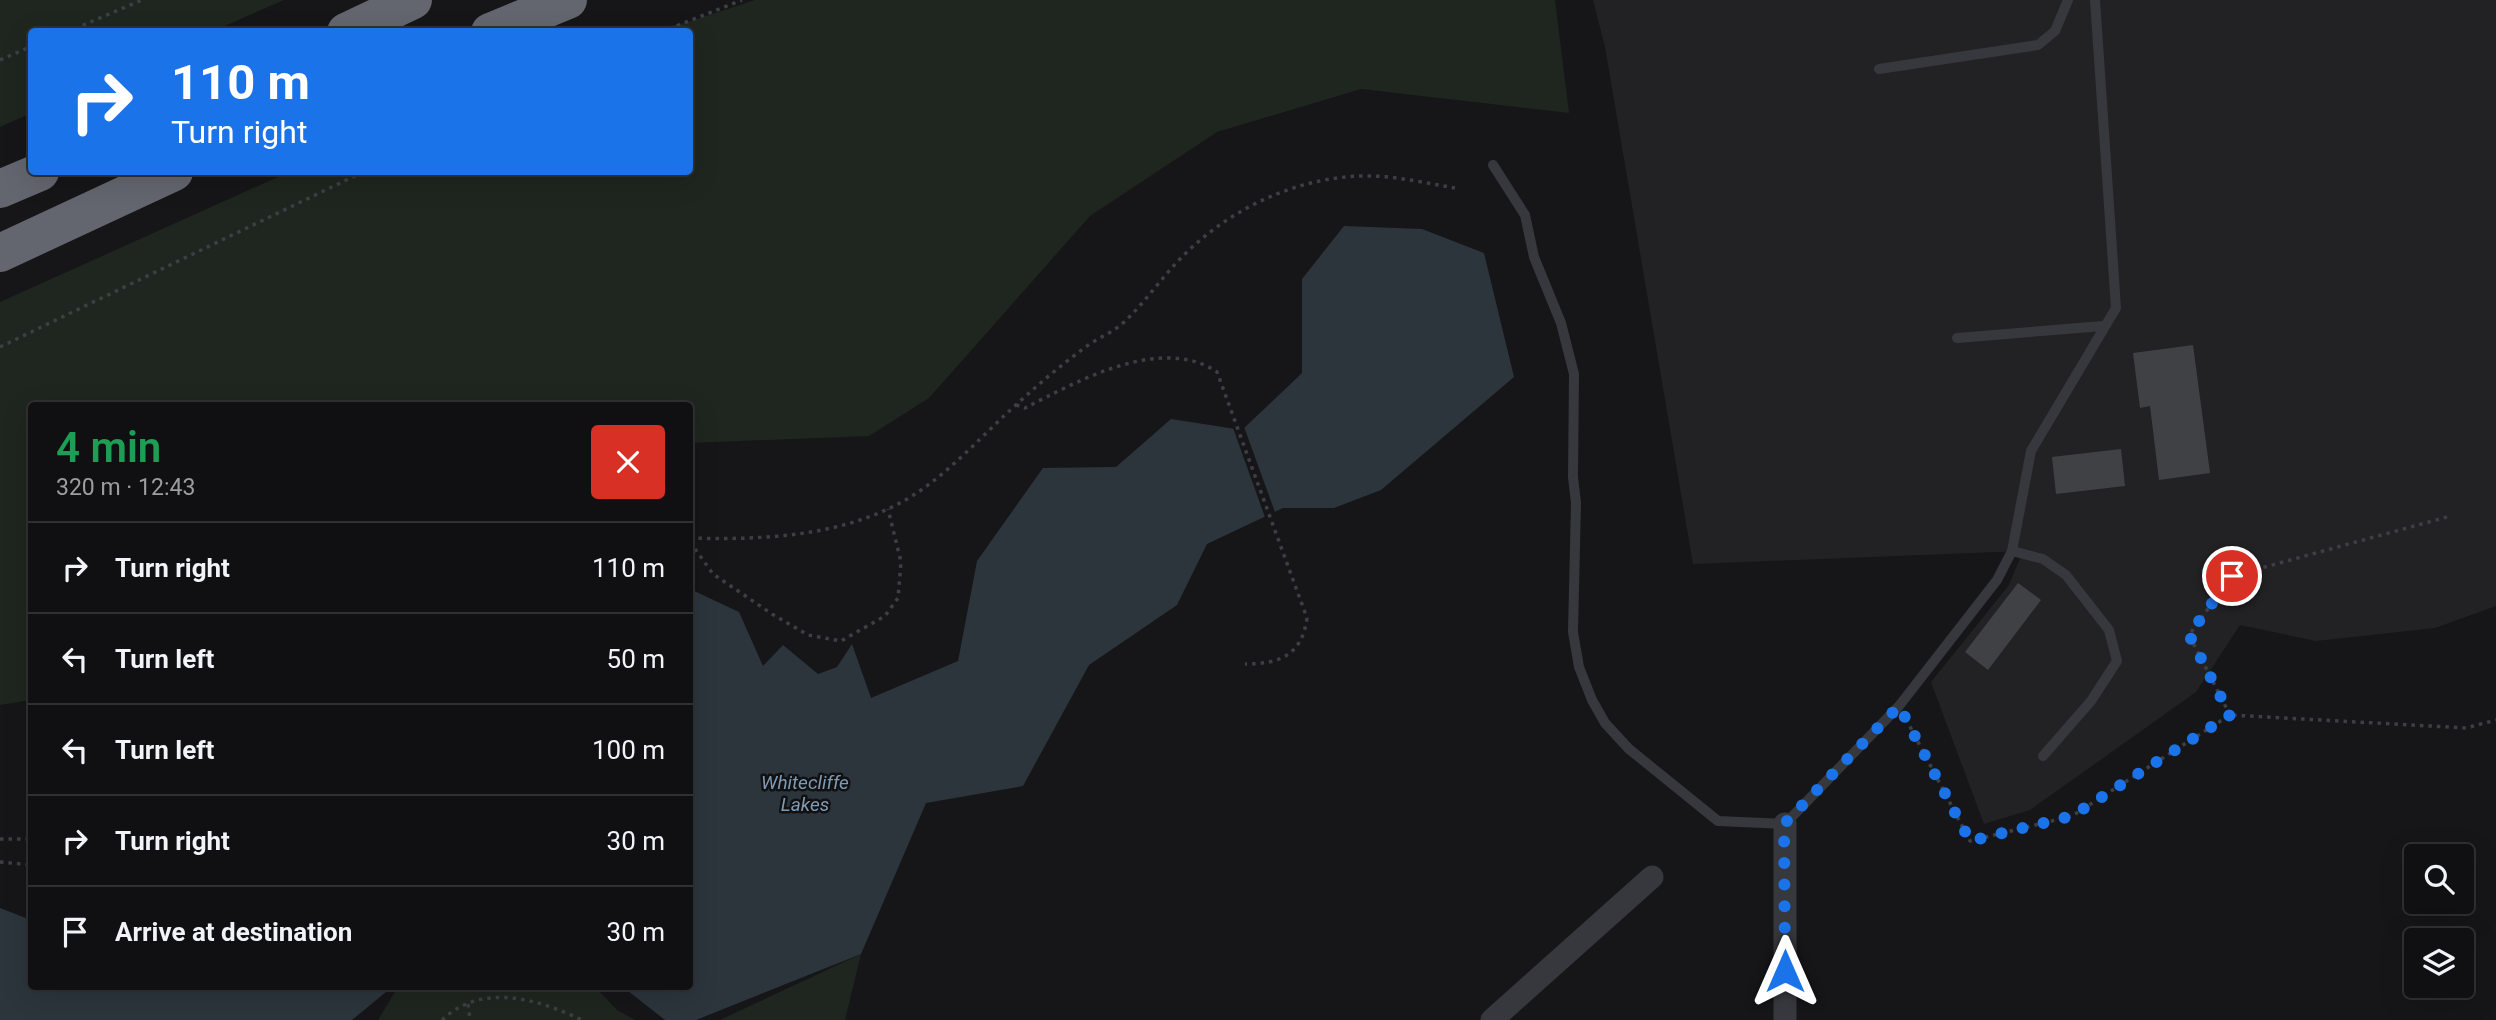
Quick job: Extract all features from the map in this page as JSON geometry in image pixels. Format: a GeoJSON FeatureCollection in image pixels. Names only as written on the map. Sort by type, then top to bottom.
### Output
{"type":"FeatureCollection","features":[{"type":"Feature","properties":{"kind":"highway"},"geometry":{"type":"LineString","coordinates":[[354,28],[413,0]]}},
{"type":"Feature","properties":{"kind":"highway"},"geometry":{"type":"LineString","coordinates":[[476,28],[534,0]]}},
{"type":"Feature","properties":{"kind":"highway"},"geometry":{"type":"LineString","coordinates":[[500,28],[568,0]]}},
{"type":"Feature","properties":{"kind":"highway"},"geometry":{"type":"LineString","coordinates":[[0,189],[33,175]]}},
{"type":"Feature","properties":{"kind":"highway"},"geometry":{"type":"LineString","coordinates":[[0,253],[168,175]]}},
{"type":"Feature","properties":{"kind":"street"},"geometry":{"type":"LineString","coordinates":[[1784,824],[1785,1020]]}},
{"type":"Feature","properties":{"kind":"street"},"geometry":{"type":"LineString","coordinates":[[1492,1020],[1652,877]]}},
{"type":"Feature","properties":{"kind":"lane"},"geometry":{"type":"LineString","coordinates":[[1879,69],[2038,45],[2056,31],[2068,0]]}},
{"type":"Feature","properties":{"kind":"lane"},"geometry":{"type":"LineString","coordinates":[[1493,165],[1525,215],[1534,257],[1561,323],[1574,374],[1576,503],[1573,632],[1579,667],[1592,700],[1605,723],[1629,749],[1718,821],[1784,824],[1899,706],[1914,679],[1997,580],[2012,551],[2031,451],[2116,308],[2095,0]]}},
{"type":"Feature","properties":{"kind":"lane"},"geometry":{"type":"LineString","coordinates":[[1957,338],[2103,326]]}},
{"type":"Feature","properties":{"kind":"lane"},"geometry":{"type":"LineString","coordinates":[[2012,551],[2043,559],[2067,575],[2109,630],[2117,661],[2091,701],[2043,756]]}},
{"type":"Feature","properties":{"kind":"path"},"geometry":{"type":"LineString","coordinates":[[76,28],[142,0]]}},
{"type":"Feature","properties":{"kind":"path"},"geometry":{"type":"LineString","coordinates":[[671,28],[742,0]]}},
{"type":"Feature","properties":{"kind":"path"},"geometry":{"type":"LineString","coordinates":[[0,60],[28,48]]}},
{"type":"Feature","properties":{"kind":"path"},"geometry":{"type":"LineString","coordinates":[[0,347],[357,175]]}},
{"type":"Feature","properties":{"kind":"path"},"geometry":{"type":"LineString","coordinates":[[693,540],[803,534],[888,509],[943,472],[1062,364],[1105,332],[1119,327],[1156,290],[1184,254],[1210,232],[1273,195],[1327,179],[1363,176],[1455,188]]}},
{"type":"Feature","properties":{"kind":"path"},"geometry":{"type":"LineString","coordinates":[[1016,405],[1025,408],[1103,372],[1144,360],[1198,364],[1215,370],[1307,618],[1298,648],[1284,659],[1274,663],[1245,664]]}},
{"type":"Feature","properties":{"kind":"path"},"geometry":{"type":"LineString","coordinates":[[693,544],[713,574],[772,614],[808,635],[841,641],[885,616],[898,598],[901,562],[888,509]]}},
{"type":"Feature","properties":{"kind":"path"},"geometry":{"type":"LineString","coordinates":[[2230,715],[2189,635],[2232,576],[2447,517]]}},
{"type":"Feature","properties":{"kind":"path"},"geometry":{"type":"LineString","coordinates":[[1899,706],[1970,841],[2072,816],[2230,715],[2466,729],[2496,720]]}},
{"type":"Feature","properties":{"kind":"path"},"geometry":{"type":"LineString","coordinates":[[0,839],[28,839]]}},
{"type":"Feature","properties":{"kind":"path"},"geometry":{"type":"LineString","coordinates":[[0,862],[28,865]]}},
{"type":"Feature","properties":{"kind":"path"},"geometry":{"type":"LineString","coordinates":[[442,1020],[468,1004],[511,996],[548,1004],[582,1020]]}},
{"type":"Feature","properties":{"kind":"path"},"geometry":{"type":"LineString","coordinates":[[468,1004],[470,1020]]}},
{"type":"Feature","properties":{"kind":"shaded area"},"geometry":{"type":"Polygon","coordinates":[[[0,0],[284,0],[220,28],[28,28],[28,114],[0,127],[0,0]]]}},
{"type":"Feature","properties":{"kind":"shaded area"},"geometry":{"type":"Polygon","coordinates":[[[755,0],[1555,0],[1569,113],[1361,89],[1217,132],[1090,216],[929,398],[869,436],[693,443],[693,402],[28,402],[28,700],[0,705],[0,302],[282,175],[693,175],[693,28],[658,28],[685,23],[755,0]]]}},
{"type":"Feature","properties":{"kind":"shaded area"},"geometry":{"type":"Polygon","coordinates":[[[1593,0],[2496,0],[2496,606],[2435,628],[2316,641],[2240,625],[2196,692],[2030,810],[1984,824],[1931,682],[2009,585],[2023,551],[1693,564],[1605,47],[1593,0]]]}},
{"type":"Feature","properties":{"kind":"shaded area"},"geometry":{"type":"Polygon","coordinates":[[[861,954],[845,1020],[720,1020],[861,954]]]}},
{"type":"Feature","properties":{"kind":"shaded area"},"geometry":{"type":"Polygon","coordinates":[[[396,990],[598,990],[617,1010],[635,1020],[378,1020],[396,990]]]}},
{"type":"Feature","properties":{"kind":"water","name":"Whitecliffe Lakes"},"geometry":{"type":"Polygon","coordinates":[[[1344,226],[1422,229],[1484,253],[1514,377],[1381,490],[1334,508],[1283,508],[1207,544],[1177,605],[1089,665],[1023,786],[926,803],[861,954],[696,1020],[665,1020],[627,990],[693,990],[693,590],[739,612],[763,666],[783,645],[818,674],[837,667],[852,644],[871,698],[958,661],[977,561],[1043,468],[1116,467],[1171,419],[1242,430],[1302,373],[1302,279],[1344,226]]]}},
{"type":"Feature","properties":{"kind":"water"},"geometry":{"type":"Polygon","coordinates":[[[0,908],[28,919],[28,990],[388,990],[352,1020],[0,1020],[0,908]]]}},
{"type":"Feature","properties":{"kind":"pier"},"geometry":{"type":"Polygon","coordinates":[[[1243,424],[1276,515],[1266,520],[1232,425],[1243,424]]]}},
{"type":"Feature","properties":{"kind":"building"},"geometry":{"type":"Polygon","coordinates":[[[2193,345],[2210,473],[2159,480],[2150,406],[2140,408],[2133,353],[2193,345]]]}},
{"type":"Feature","properties":{"kind":"building"},"geometry":{"type":"Polygon","coordinates":[[[2121,449],[2125,486],[2056,494],[2052,457],[2121,449]]]}},
{"type":"Feature","properties":{"kind":"building"},"geometry":{"type":"Polygon","coordinates":[[[2018,583],[2041,600],[1988,670],[1965,652],[2018,583]]]}},
{"type":"Feature","properties":{"kind":"route"},"geometry":{"type":"LineString","coordinates":[[1785,971],[1784,824],[1899,706],[1970,841],[2072,816],[2230,715],[2189,635],[2232,576]]}}]}
